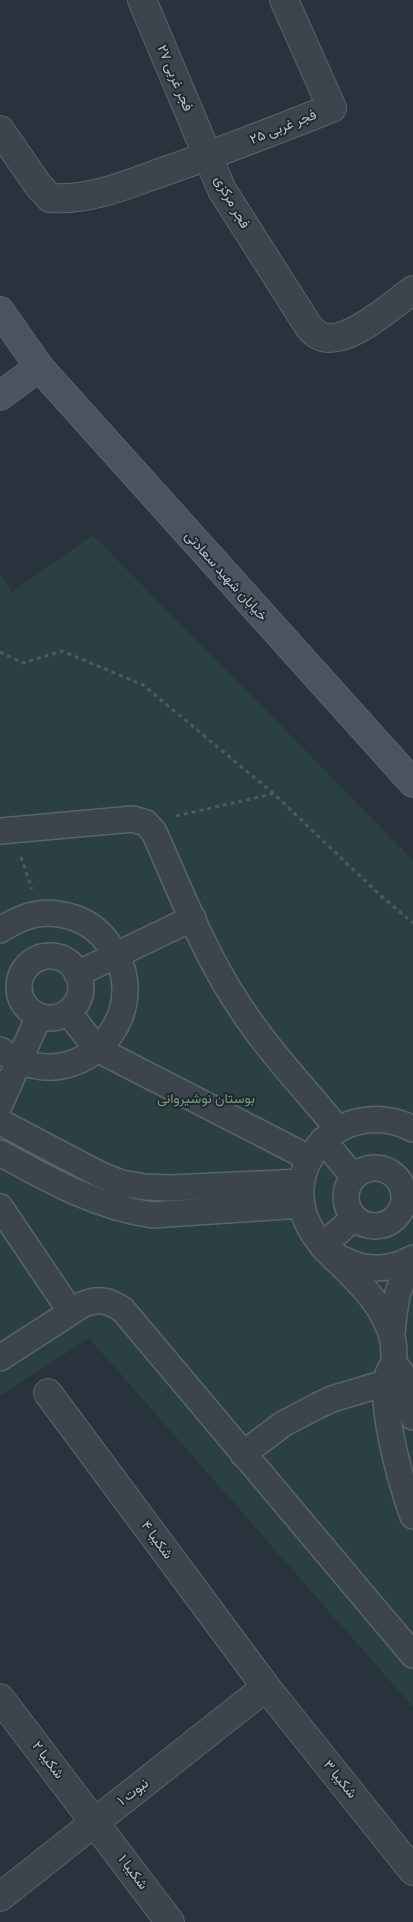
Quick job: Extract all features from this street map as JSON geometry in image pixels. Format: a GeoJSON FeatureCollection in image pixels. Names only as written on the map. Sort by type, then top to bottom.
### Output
{"type":"FeatureCollection","features":[{"type":"Feature","properties":{"kind":"main road","name":"خیابان شهید سعادتی"},"geometry":{"type":"LineString","coordinates":[[0,312],[40,368],[413,783]]}},
{"type":"Feature","properties":{"kind":"main road"},"geometry":{"type":"LineString","coordinates":[[0,396],[40,368]]}},
{"type":"Feature","properties":{"kind":"street","name":"فجر غربی ۲۷"},"geometry":{"type":"LineString","coordinates":[[142,0],[208,157]]}},
{"type":"Feature","properties":{"kind":"street","name":"فجر غربی ۲۵"},"geometry":{"type":"LineString","coordinates":[[208,157],[332,108],[284,0]]}},
{"type":"Feature","properties":{"kind":"street"},"geometry":{"type":"LineString","coordinates":[[0,130],[38,185],[50,198],[65,199],[111,190],[208,157]]}},
{"type":"Feature","properties":{"kind":"street","name":"فجر مرکزی"},"geometry":{"type":"LineString","coordinates":[[208,157],[222,190],[309,327],[318,336],[330,338],[343,337],[356,331],[413,290]]}},
{"type":"Feature","properties":{"kind":"street"},"geometry":{"type":"LineString","coordinates":[[6,831],[133,818],[146,823],[154,832],[207,948],[245,1016],[323,1142],[353,1176]]}},
{"type":"Feature","properties":{"kind":"street"},"geometry":{"type":"LineString","coordinates":[[0,930],[18,919],[40,913],[62,914],[84,921],[102,934],[116,955],[122,967],[125,987],[124,1006],[117,1024],[107,1041],[75,1062],[56,1067],[37,1066],[9,1055]]}},
{"type":"Feature","properties":{"kind":"street"},"geometry":{"type":"LineString","coordinates":[[77,974],[193,918]]}},
{"type":"Feature","properties":{"kind":"street"},"geometry":{"type":"LineString","coordinates":[[43,957],[63,959],[71,965],[77,974],[80,982],[80,992],[76,1003],[68,1012],[51,1018],[39,1016],[31,1012],[9,986],[34,960],[43,957]]}},
{"type":"Feature","properties":{"kind":"street"},"geometry":{"type":"LineString","coordinates":[[68,1012],[97,1049],[323,1142]]}},
{"type":"Feature","properties":{"kind":"street"},"geometry":{"type":"LineString","coordinates":[[0,1104],[9,1055],[39,1016]]}},
{"type":"Feature","properties":{"kind":"street"},"geometry":{"type":"LineString","coordinates":[[392,1339],[378,1305],[322,1246],[308,1227],[302,1193],[323,1142],[342,1126],[365,1119],[389,1120],[413,1129]]}},
{"type":"Feature","properties":{"kind":"street"},"geometry":{"type":"LineString","coordinates":[[0,1122],[99,1174],[121,1183],[144,1187],[302,1193]]}},
{"type":"Feature","properties":{"kind":"street"},"geometry":{"type":"LineString","coordinates":[[0,1154],[66,1189],[134,1212],[152,1215],[302,1193]]}},
{"type":"Feature","properties":{"kind":"street"},"geometry":{"type":"LineString","coordinates":[[382,1168],[398,1179],[404,1197],[403,1207],[398,1216],[386,1224],[372,1227],[362,1224],[354,1218],[348,1210],[345,1201],[348,1182],[353,1176],[363,1170],[382,1168]]}},
{"type":"Feature","properties":{"kind":"street"},"geometry":{"type":"LineString","coordinates":[[0,1207],[70,1312]]}},
{"type":"Feature","properties":{"kind":"street"},"geometry":{"type":"LineString","coordinates":[[322,1246],[354,1218]]}},
{"type":"Feature","properties":{"kind":"street"},"geometry":{"type":"LineString","coordinates":[[322,1246],[340,1260],[362,1268],[385,1268],[413,1259]]}},
{"type":"Feature","properties":{"kind":"street"},"geometry":{"type":"LineString","coordinates":[[413,1259],[399,1286],[397,1294],[390,1373],[396,1466],[413,1516]]}},
{"type":"Feature","properties":{"kind":"street"},"geometry":{"type":"LineString","coordinates":[[0,1358],[70,1312],[92,1301],[103,1300],[123,1310],[413,1655]]}},
{"type":"Feature","properties":{"kind":"street"},"geometry":{"type":"LineString","coordinates":[[243,1454],[283,1424],[317,1406],[390,1373],[398,1367],[403,1376],[413,1417]]}},
{"type":"Feature","properties":{"kind":"street","name":"شکیبا ۴"},"geometry":{"type":"LineString","coordinates":[[48,1393],[266,1687]]}},
{"type":"Feature","properties":{"kind":"street","name":"نبوت ۱"},"geometry":{"type":"LineString","coordinates":[[0,1897],[266,1687]]}},
{"type":"Feature","properties":{"kind":"street","name":"شکیبا ۳"},"geometry":{"type":"LineString","coordinates":[[266,1687],[413,1871]]}},
{"type":"Feature","properties":{"kind":"street","name":"شکیبا ۲"},"geometry":{"type":"LineString","coordinates":[[0,1698],[95,1822]]}},
{"type":"Feature","properties":{"kind":"street","name":"شکیبا ۱"},"geometry":{"type":"LineString","coordinates":[[95,1822],[170,1922]]}},
{"type":"Feature","properties":{"kind":"path"},"geometry":{"type":"LineString","coordinates":[[0,652],[24,663],[62,650],[143,685],[273,794],[381,896],[413,923]]}},
{"type":"Feature","properties":{"kind":"path"},"geometry":{"type":"LineString","coordinates":[[146,823],[273,794]]}},
{"type":"Feature","properties":{"kind":"path"},"geometry":{"type":"LineString","coordinates":[[6,831],[40,913]]}},
{"type":"Feature","properties":{"kind":"green space","name":"بوستان نوشیروانی"},"geometry":{"type":"Polygon","coordinates":[[[93,535],[413,860],[413,1707],[89,1338],[0,1396],[0,574],[12,592],[93,535]]]}}]}
